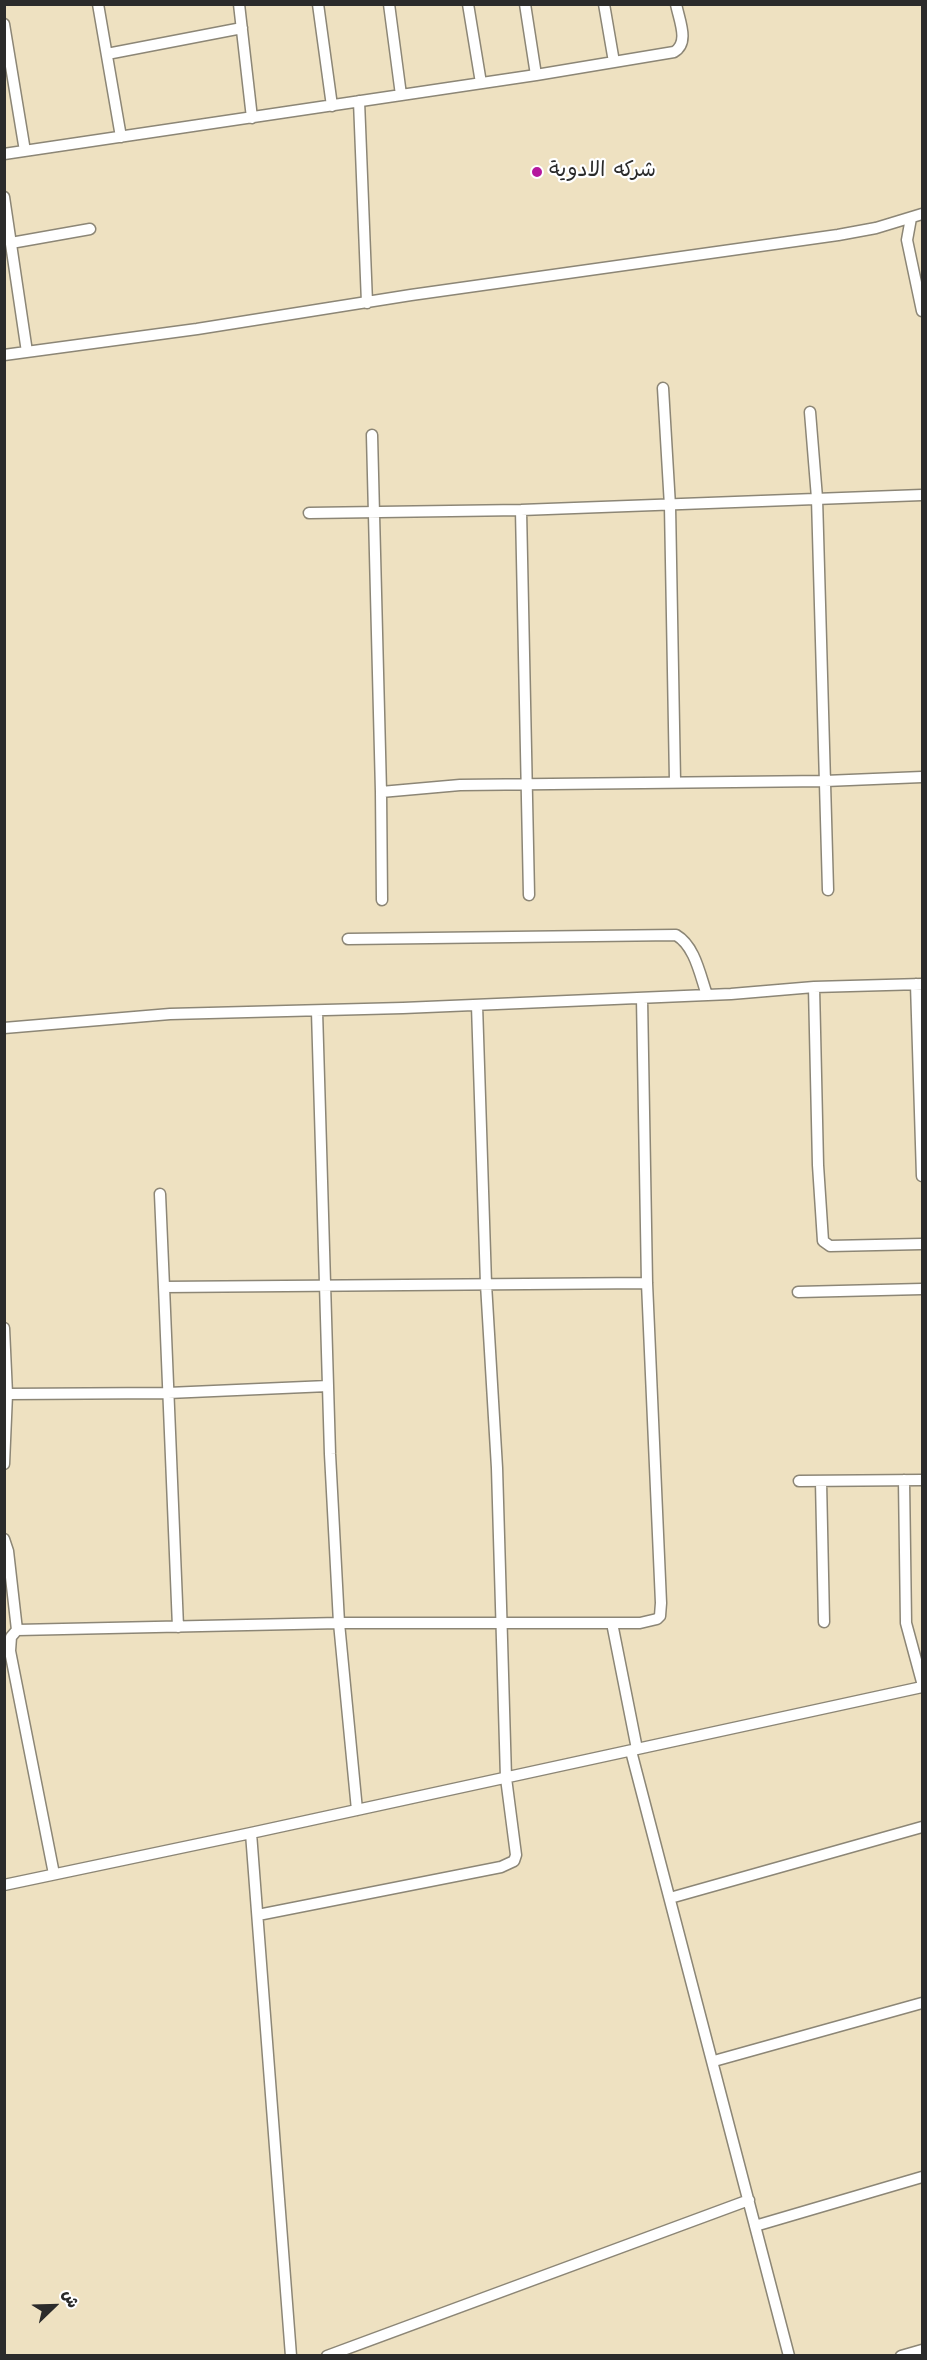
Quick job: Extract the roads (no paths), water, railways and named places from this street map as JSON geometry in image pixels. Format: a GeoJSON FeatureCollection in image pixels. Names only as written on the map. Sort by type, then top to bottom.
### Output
{"type":"FeatureCollection","features":[{"type":"Feature","properties":{"kind":"street"},"geometry":{"type":"LineString","coordinates":[[98,4],[121,137]]}},
{"type":"Feature","properties":{"kind":"street"},"geometry":{"type":"LineString","coordinates":[[239,4],[252,118]]}},
{"type":"Feature","properties":{"kind":"street"},"geometry":{"type":"LineString","coordinates":[[318,4],[332,106]]}},
{"type":"Feature","properties":{"kind":"street"},"geometry":{"type":"LineString","coordinates":[[389,4],[401,95]]}},
{"type":"Feature","properties":{"kind":"street"},"geometry":{"type":"LineString","coordinates":[[468,4],[481,83]]}},
{"type":"Feature","properties":{"kind":"street"},"geometry":{"type":"LineString","coordinates":[[525,4],[536,75]]}},
{"type":"Feature","properties":{"kind":"street"},"geometry":{"type":"LineString","coordinates":[[604,4],[614,62]]}},
{"type":"Feature","properties":{"kind":"street"},"geometry":{"type":"LineString","coordinates":[[4,154],[536,75],[674,52],[681,48],[684,42],[676,4]]}},
{"type":"Feature","properties":{"kind":"street"},"geometry":{"type":"LineString","coordinates":[[4,24],[25,151]]}},
{"type":"Feature","properties":{"kind":"street"},"geometry":{"type":"LineString","coordinates":[[107,54],[242,28]]}},
{"type":"Feature","properties":{"kind":"street"},"geometry":{"type":"LineString","coordinates":[[358,102],[367,303]]}},
{"type":"Feature","properties":{"kind":"street"},"geometry":{"type":"LineString","coordinates":[[4,197],[27,352]]}},
{"type":"Feature","properties":{"kind":"street"},"geometry":{"type":"LineString","coordinates":[[4,355],[838,235],[891,224],[922,214]]}},
{"type":"Feature","properties":{"kind":"street"},"geometry":{"type":"LineString","coordinates":[[911,218],[907,240],[922,310]]}},
{"type":"Feature","properties":{"kind":"street"},"geometry":{"type":"LineString","coordinates":[[891,224],[907,240]]}},
{"type":"Feature","properties":{"kind":"street"},"geometry":{"type":"LineString","coordinates":[[11,243],[90,229]]}},
{"type":"Feature","properties":{"kind":"street"},"geometry":{"type":"LineString","coordinates":[[663,388],[670,506],[675,781]]}},
{"type":"Feature","properties":{"kind":"street"},"geometry":{"type":"LineString","coordinates":[[810,412],[817,498],[828,890]]}},
{"type":"Feature","properties":{"kind":"street"},"geometry":{"type":"LineString","coordinates":[[372,435],[382,900]]}},
{"type":"Feature","properties":{"kind":"street"},"geometry":{"type":"LineString","coordinates":[[309,513],[670,506],[922,495]]}},
{"type":"Feature","properties":{"kind":"street"},"geometry":{"type":"LineString","coordinates":[[521,510],[529,895]]}},
{"type":"Feature","properties":{"kind":"street"},"geometry":{"type":"LineString","coordinates":[[381,792],[460,784],[825,781],[922,777]]}},
{"type":"Feature","properties":{"kind":"street"},"geometry":{"type":"LineString","coordinates":[[348,939],[676,935],[689,947],[707,995]]}},
{"type":"Feature","properties":{"kind":"street"},"geometry":{"type":"LineString","coordinates":[[4,1028],[170,1014],[477,1005],[707,995],[814,987],[919,984],[922,1176]]}},
{"type":"Feature","properties":{"kind":"street"},"geometry":{"type":"LineString","coordinates":[[814,987],[818,1165],[823,1241],[830,1246],[922,1244]]}},
{"type":"Feature","properties":{"kind":"street"},"geometry":{"type":"LineString","coordinates":[[17,1630],[339,1623],[612,1623],[652,1622],[660,1616],[647,1283],[642,998]]}},
{"type":"Feature","properties":{"kind":"street"},"geometry":{"type":"LineString","coordinates":[[258,1915],[510,1863],[516,1855],[506,1778],[497,1468],[486,1284],[477,1005]]}},
{"type":"Feature","properties":{"kind":"street"},"geometry":{"type":"LineString","coordinates":[[317,1011],[328,1386],[339,1623],[357,1810]]}},
{"type":"Feature","properties":{"kind":"street"},"geometry":{"type":"LineString","coordinates":[[160,1194],[178,1627]]}},
{"type":"Feature","properties":{"kind":"street"},"geometry":{"type":"LineString","coordinates":[[164,1287],[647,1283]]}},
{"type":"Feature","properties":{"kind":"street"},"geometry":{"type":"LineString","coordinates":[[798,1292],[922,1289]]}},
{"type":"Feature","properties":{"kind":"street"},"geometry":{"type":"LineString","coordinates":[[4,1328],[7,1394],[4,1464]]}},
{"type":"Feature","properties":{"kind":"street"},"geometry":{"type":"LineString","coordinates":[[7,1394],[168,1393],[328,1386]]}},
{"type":"Feature","properties":{"kind":"street"},"geometry":{"type":"LineString","coordinates":[[799,1481],[922,1479]]}},
{"type":"Feature","properties":{"kind":"street"},"geometry":{"type":"LineString","coordinates":[[4,1885],[506,1778],[922,1685],[906,1623],[904,1480]]}},
{"type":"Feature","properties":{"kind":"street"},"geometry":{"type":"LineString","coordinates":[[821,1481],[824,1622]]}},
{"type":"Feature","properties":{"kind":"street"},"geometry":{"type":"LineString","coordinates":[[4,1539],[8,1551],[17,1630],[11,1638],[9,1652],[54,1874]]}},
{"type":"Feature","properties":{"kind":"street"},"geometry":{"type":"LineString","coordinates":[[612,1623],[634,1750],[670,1898],[789,2355]]}},
{"type":"Feature","properties":{"kind":"street"},"geometry":{"type":"LineString","coordinates":[[670,1898],[922,1827]]}},
{"type":"Feature","properties":{"kind":"street"},"geometry":{"type":"LineString","coordinates":[[251,1833],[291,2355]]}},
{"type":"Feature","properties":{"kind":"street"},"geometry":{"type":"LineString","coordinates":[[714,2061],[922,2003]]}},
{"type":"Feature","properties":{"kind":"street"},"geometry":{"type":"LineString","coordinates":[[755,2226],[922,2177]]}},
{"type":"Feature","properties":{"kind":"street"},"geometry":{"type":"LineString","coordinates":[[327,2355],[749,2200]]}},
{"type":"Feature","properties":{"kind":"street"},"geometry":{"type":"LineString","coordinates":[[901,2355],[922,2350]]}},
{"type":"Feature","properties":{"kind":"place","name":"شركه الادوية"},"geometry":{"type":"Point","coordinates":[537,172]}}]}
